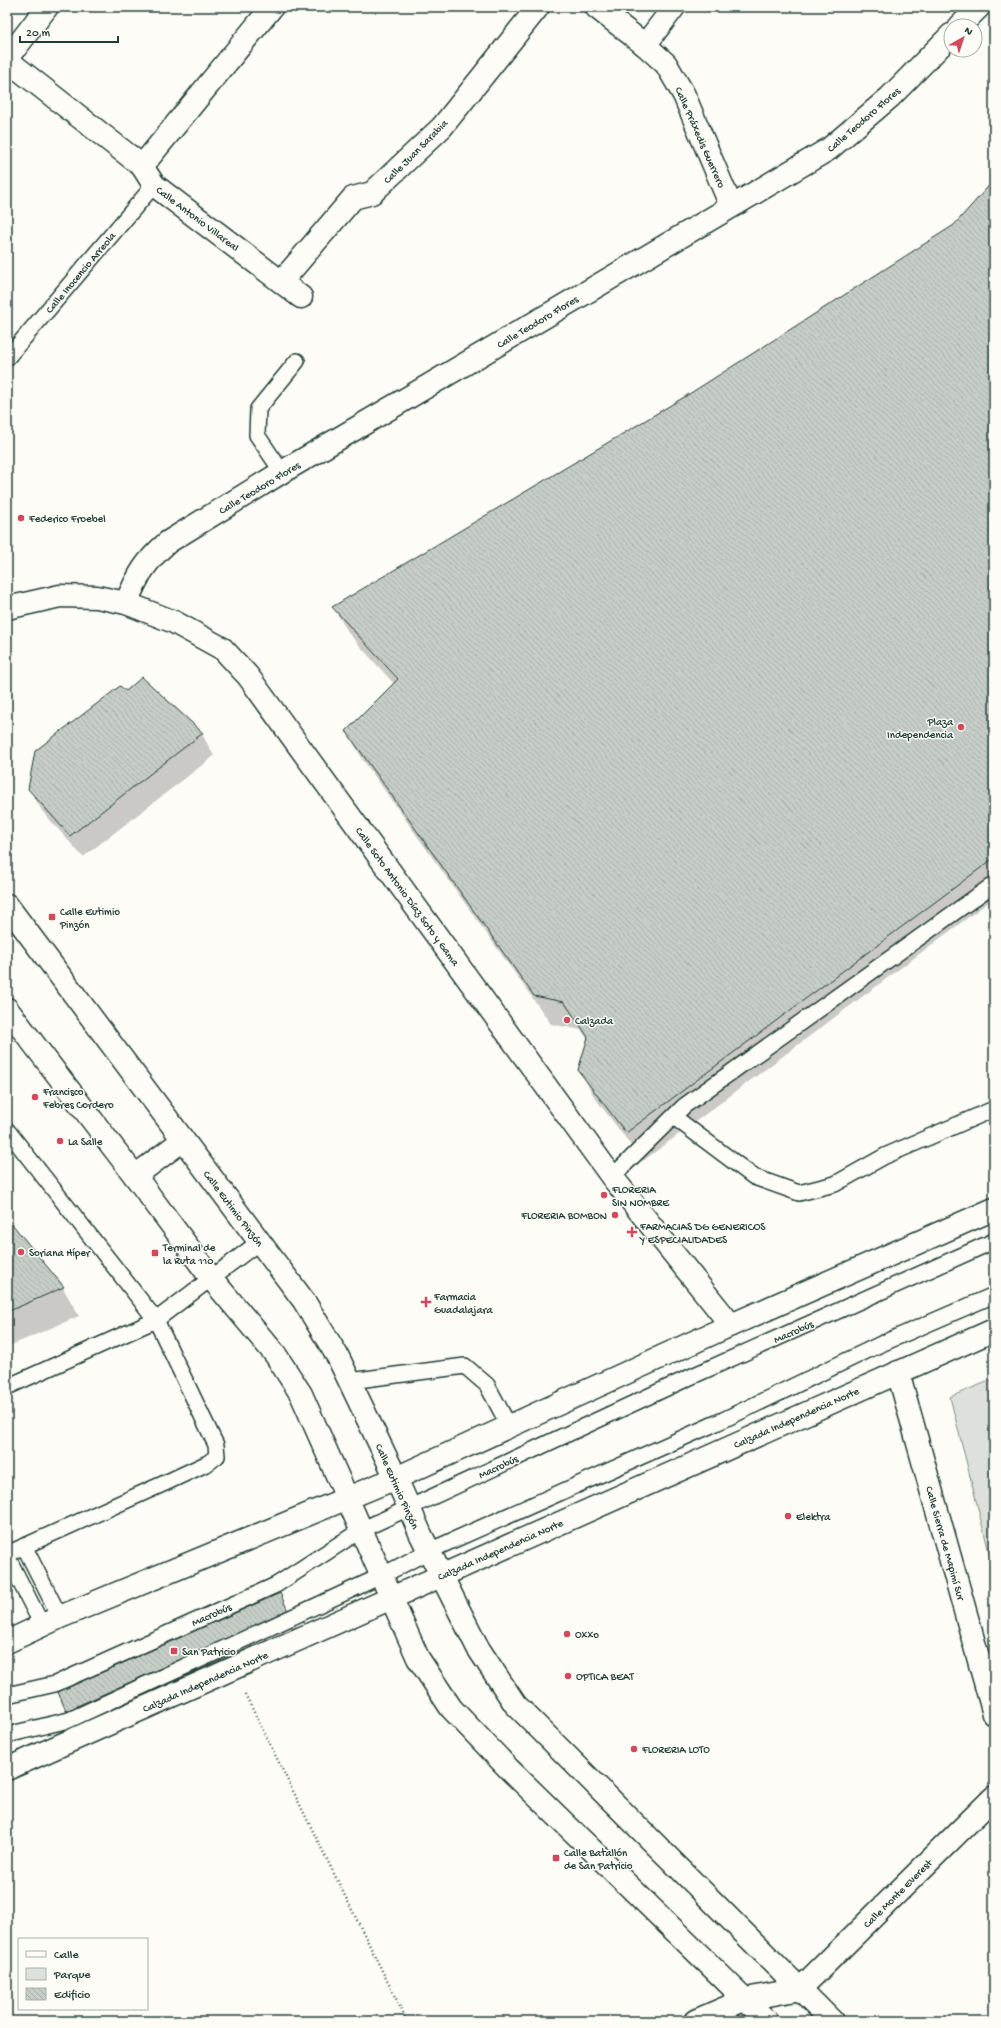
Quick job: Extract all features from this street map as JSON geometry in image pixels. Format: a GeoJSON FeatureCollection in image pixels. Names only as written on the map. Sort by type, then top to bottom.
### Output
{"type":"FeatureCollection","features":[{"type":"Feature","properties":{"kind":"street"},"geometry":{"type":"LineString","coordinates":[[7,60],[47,7]]}},
{"type":"Feature","properties":{"kind":"street"},"geometry":{"type":"LineString","coordinates":[[142,166],[272,7]]}},
{"type":"Feature","properties":{"kind":"street","name":"Calle Juan Sarabia"},"geometry":{"type":"LineString","coordinates":[[282,281],[352,198],[372,193],[442,127],[538,7]]}},
{"type":"Feature","properties":{"kind":"street","name":"Calle Práxedis Guerrero"},"geometry":{"type":"LineString","coordinates":[[596,7],[645,45],[666,64],[684,94],[732,206]]}},
{"type":"Feature","properties":{"kind":"street"},"geometry":{"type":"LineString","coordinates":[[645,45],[674,7]]}},
{"type":"Feature","properties":{"kind":"street"},"geometry":{"type":"LineString","coordinates":[[968,18],[979,7]]}},
{"type":"Feature","properties":{"kind":"street","name":"Calle Teodoro Flores"},"geometry":{"type":"LineString","coordinates":[[126,603],[138,576],[151,557],[168,542],[282,472],[829,149],[890,97],[943,44]]}},
{"type":"Feature","properties":{"kind":"street","name":"Calle Antonio Villareal"},"geometry":{"type":"LineString","coordinates":[[7,60],[142,166],[154,185],[282,281],[301,297]]}},
{"type":"Feature","properties":{"kind":"street","name":"Calle Soto Antonio Díaz Soto y Gama"},"geometry":{"type":"LineString","coordinates":[[7,608],[60,596],[97,597],[126,603],[174,622],[223,649],[248,676],[612,1177],[731,1325]]}},
{"type":"Feature","properties":{"kind":"street","name":"Calle Eutimio Pinzón"},"geometry":{"type":"LineString","coordinates":[[7,905],[304,1301],[338,1357],[396,1478],[425,1543]]}},
{"type":"Feature","properties":{"kind":"street"},"geometry":{"type":"LineString","coordinates":[[7,1009],[211,1278],[275,1354],[301,1394],[376,1567],[418,1658],[451,1708],[509,1769],[767,2021]]}},
{"type":"Feature","properties":{"kind":"street"},"geometry":{"type":"LineString","coordinates":[[135,1176],[183,1140]]}},
{"type":"Feature","properties":{"kind":"street"},"geometry":{"type":"LineString","coordinates":[[7,1642],[51,1621],[396,1478],[731,1325],[994,1209]]}},
{"type":"Feature","properties":{"kind":"street","name":"Calzada Independencia Norte"},"geometry":{"type":"LineString","coordinates":[[7,1770],[994,1330]]}},
{"type":"Feature","properties":{"kind":"street","name":"Calle Sierra de Mapimí Sur"},"geometry":{"type":"LineString","coordinates":[[898,1372],[994,1714]]}},
{"type":"Feature","properties":{"kind":"street"},"geometry":{"type":"LineString","coordinates":[[425,1543],[440,1576],[478,1648],[515,1704],[832,2021]]}},
{"type":"Feature","properties":{"kind":"street","name":"Calle Monte Everest"},"geometry":{"type":"LineString","coordinates":[[800,1989],[994,1797]]}},
{"type":"Feature","properties":{"kind":"street"},"geometry":{"type":"LineString","coordinates":[[695,2021],[746,1999],[800,1989]]}},
{"type":"Feature","properties":{"kind":"lane","name":"Calle Inocencio Arreola"},"geometry":{"type":"LineString","coordinates":[[7,358],[154,185]]}},
{"type":"Feature","properties":{"kind":"lane"},"geometry":{"type":"LineString","coordinates":[[282,472],[257,435],[258,409],[297,361]]}},
{"type":"Feature","properties":{"kind":"lane"},"geometry":{"type":"LineString","coordinates":[[612,1177],[684,1106],[994,884]]}},
{"type":"Feature","properties":{"kind":"lane"},"geometry":{"type":"LineString","coordinates":[[674,1117],[754,1177],[799,1193],[835,1184],[885,1156],[994,1109]]}},
{"type":"Feature","properties":{"kind":"lane"},"geometry":{"type":"LineString","coordinates":[[7,1130],[156,1320],[216,1445],[217,1456],[208,1463],[7,1555],[51,1621]]}},
{"type":"Feature","properties":{"kind":"lane"},"geometry":{"type":"LineString","coordinates":[[7,1387],[156,1320],[259,1242]]}},
{"type":"Feature","properties":{"kind":"lane","name":"Macrobús"},"geometry":{"type":"LineString","coordinates":[[7,1695],[55,1684],[276,1585],[361,1530],[409,1507],[688,1378],[994,1242]]}},
{"type":"Feature","properties":{"kind":"lane"},"geometry":{"type":"LineString","coordinates":[[7,1735],[69,1720],[425,1543],[723,1420],[881,1344],[994,1295]]}},
{"type":"Feature","properties":{"kind":"lane"},"geometry":{"type":"LineString","coordinates":[[350,1381],[465,1366],[487,1385],[509,1426]]}},
{"type":"Feature","properties":{"kind":"lane"},"geometry":{"type":"LineString","coordinates":[[24,1546],[51,1621]]}},
{"type":"Feature","properties":{"kind":"path"},"geometry":{"type":"LineString","coordinates":[[232,1669],[407,2021]]}},
{"type":"Feature","properties":{"kind":"green space"},"geometry":{"type":"Polygon","coordinates":[[[994,1379],[994,1572],[950,1397],[994,1379]]]}},
{"type":"Feature","properties":{"kind":"building"},"geometry":{"type":"Polygon","coordinates":[[[994,180],[994,858],[626,1133],[578,1070],[588,1037],[564,1002],[534,996],[346,731],[398,679],[332,607],[686,396],[954,225],[994,180]]]}},
{"type":"Feature","properties":{"kind":"building"},"geometry":{"type":"Polygon","coordinates":[[[142,677],[203,733],[70,836],[28,789],[35,751],[120,686],[126,691],[142,677]]]}},
{"type":"Feature","properties":{"kind":"building","name":"Soriana Híper"},"geometry":{"type":"Polygon","coordinates":[[[7,1218],[64,1287],[7,1312],[7,1218]]]}},
{"type":"Feature","properties":{"kind":"building","name":"San Patricio"},"geometry":{"type":"Polygon","coordinates":[[[280,1593],[288,1611],[66,1711],[58,1692],[280,1593]]]}},
{"type":"Feature","properties":{"kind":"place","name":"Federico Froebel"},"geometry":{"type":"Point","coordinates":[21,518]}},
{"type":"Feature","properties":{"kind":"place","name":"Plaza Independencia"},"geometry":{"type":"Point","coordinates":[961,727]}},
{"type":"Feature","properties":{"kind":"place","name":"Calle Eutimio Pinzón"},"geometry":{"type":"Point","coordinates":[52,917]}},
{"type":"Feature","properties":{"kind":"place","name":"Calzada"},"geometry":{"type":"Point","coordinates":[567,1020]}},
{"type":"Feature","properties":{"kind":"place","name":"Francisco Febres Cordero"},"geometry":{"type":"Point","coordinates":[35,1097]}},
{"type":"Feature","properties":{"kind":"place","name":"La Salle"},"geometry":{"type":"Point","coordinates":[60,1141]}},
{"type":"Feature","properties":{"kind":"place","name":"FLORERIA SIN NOMBRE"},"geometry":{"type":"Point","coordinates":[604,1195]}},
{"type":"Feature","properties":{"kind":"place","name":"FLORERIA BOMBON"},"geometry":{"type":"Point","coordinates":[615,1215]}},
{"type":"Feature","properties":{"kind":"place","name":"FARMACIAS DG GENERICOS Y ESPECIALIDADES"},"geometry":{"type":"Point","coordinates":[632,1232]}},
{"type":"Feature","properties":{"kind":"place","name":"Soriana Híper"},"geometry":{"type":"Point","coordinates":[21,1252]}},
{"type":"Feature","properties":{"kind":"place","name":"Terminal de la Ruta 110"},"geometry":{"type":"Point","coordinates":[155,1253]}},
{"type":"Feature","properties":{"kind":"place","name":"Farmacia Guadalajara"},"geometry":{"type":"Point","coordinates":[426,1302]}},
{"type":"Feature","properties":{"kind":"place","name":"Elektra"},"geometry":{"type":"Point","coordinates":[788,1516]}},
{"type":"Feature","properties":{"kind":"place","name":"Oxxo"},"geometry":{"type":"Point","coordinates":[567,1634]}},
{"type":"Feature","properties":{"kind":"place","name":"San Patricio"},"geometry":{"type":"Point","coordinates":[174,1651]}},
{"type":"Feature","properties":{"kind":"place","name":"OPTICA BEAT"},"geometry":{"type":"Point","coordinates":[568,1676]}},
{"type":"Feature","properties":{"kind":"place","name":"FLORERIA LOTO"},"geometry":{"type":"Point","coordinates":[634,1749]}},
{"type":"Feature","properties":{"kind":"place","name":"Calle Batallón de San Patricio"},"geometry":{"type":"Point","coordinates":[556,1858]}}]}
